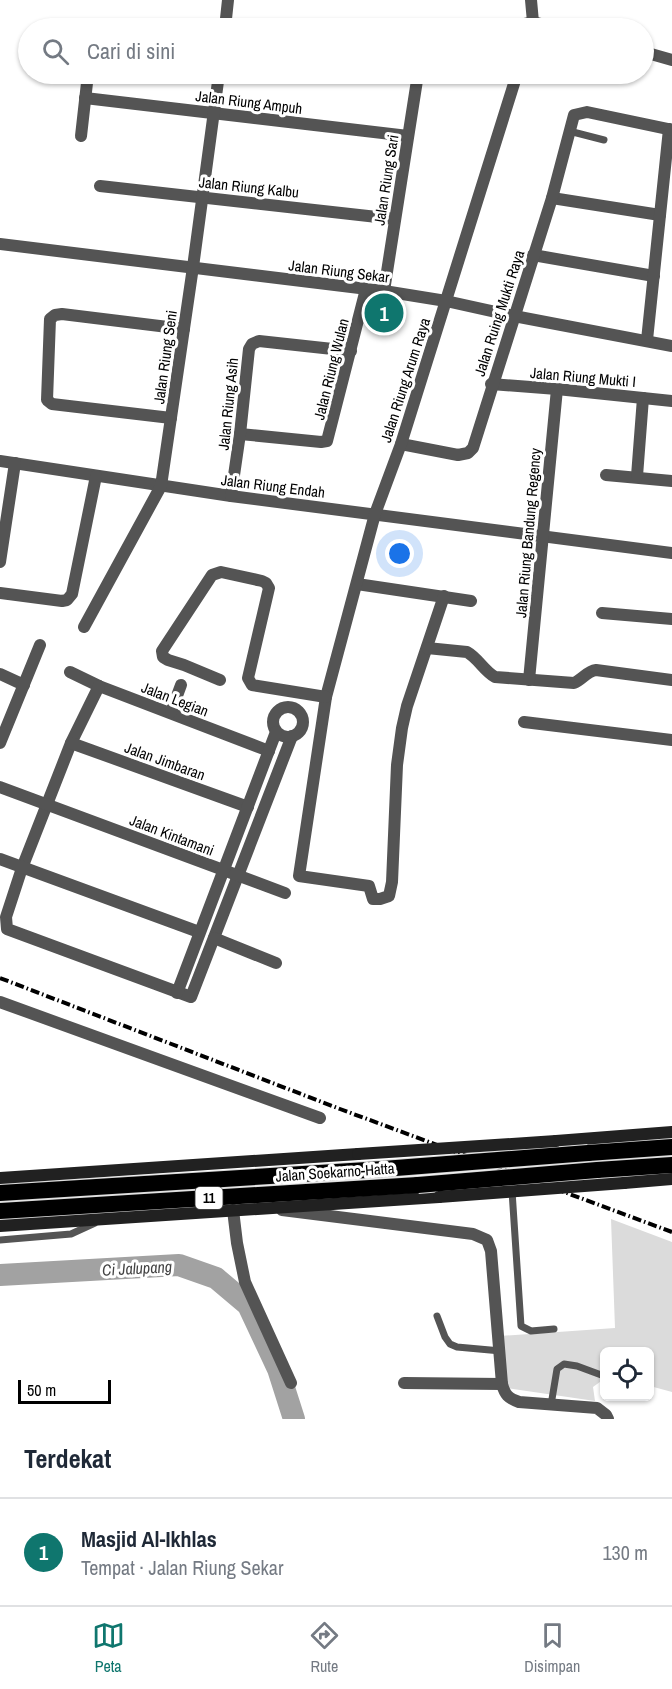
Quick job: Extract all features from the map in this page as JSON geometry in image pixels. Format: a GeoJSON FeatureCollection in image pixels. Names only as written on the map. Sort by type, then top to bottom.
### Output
{"type":"FeatureCollection","features":[{"type":"Feature","properties":{"kind":"highway","name":"Jalan Soekarno-Hatta"},"geometry":{"type":"LineString","coordinates":[[0,1193],[383,1169],[672,1147]]}},
{"type":"Feature","properties":{"kind":"highway","name":"Jalan Soekarno-Hatta"},"geometry":{"type":"LineString","coordinates":[[0,1211],[418,1185],[672,1165]]}},
{"type":"Feature","properties":{"kind":"main road","name":"Jalan Soekarno-Hatta"},"geometry":{"type":"LineString","coordinates":[[0,1178],[672,1132]]}},
{"type":"Feature","properties":{"kind":"main road","name":"Jalan Soekarno-Hatta"},"geometry":{"type":"LineString","coordinates":[[0,1226],[672,1179]]}},
{"type":"Feature","properties":{"kind":"street"},"geometry":{"type":"LineString","coordinates":[[226,18],[228,0]]}},
{"type":"Feature","properties":{"kind":"street"},"geometry":{"type":"LineString","coordinates":[[531,0],[532,18]]}},
{"type":"Feature","properties":{"kind":"street"},"geometry":{"type":"LineString","coordinates":[[654,55],[672,60]]}},
{"type":"Feature","properties":{"kind":"street"},"geometry":{"type":"LineString","coordinates":[[81,136],[87,84]]}},
{"type":"Feature","properties":{"kind":"street","name":"Jalan Riung Seni"},"geometry":{"type":"LineString","coordinates":[[84,627],[161,486],[218,84]]}},
{"type":"Feature","properties":{"kind":"street","name":"Jalan Riung Sari"},"geometry":{"type":"LineString","coordinates":[[384,291],[416,84]]}},
{"type":"Feature","properties":{"kind":"street","name":"Jalan Riung Arum Raya"},"geometry":{"type":"LineString","coordinates":[[427,648],[402,728],[397,765],[392,882],[389,896],[373,899],[369,886],[299,876],[324,702],[375,514],[401,444],[514,84]]}},
{"type":"Feature","properties":{"kind":"street","name":"Jalan Riung Ampuh"},"geometry":{"type":"LineString","coordinates":[[85,98],[408,136]]}},
{"type":"Feature","properties":{"kind":"street","name":"Jalan Ruing Mukti Raya"},"geometry":{"type":"LineString","coordinates":[[401,444],[458,455],[468,453],[473,448],[491,384],[552,198],[574,115],[587,111],[671,129]]}},
{"type":"Feature","properties":{"kind":"street"},"geometry":{"type":"LineString","coordinates":[[647,340],[671,129]]}},
{"type":"Feature","properties":{"kind":"street","name":"Jalan Riung Kalbu"},"geometry":{"type":"LineString","coordinates":[[100,186],[395,219]]}},
{"type":"Feature","properties":{"kind":"street"},"geometry":{"type":"LineString","coordinates":[[552,198],[660,215]]}},
{"type":"Feature","properties":{"kind":"street","name":"Jalan Riung Sekar"},"geometry":{"type":"LineString","coordinates":[[0,244],[384,291],[446,301],[672,346]]}},
{"type":"Feature","properties":{"kind":"street"},"geometry":{"type":"LineString","coordinates":[[533,255],[654,276]]}},
{"type":"Feature","properties":{"kind":"street","name":"Jalan Riung Wulan"},"geometry":{"type":"LineString","coordinates":[[240,434],[327,441],[366,289]]}},
{"type":"Feature","properties":{"kind":"street"},"geometry":{"type":"LineString","coordinates":[[171,418],[52,404],[47,400],[50,319],[62,314],[184,329]]}},
{"type":"Feature","properties":{"kind":"street","name":"Jalan Riung Asih"},"geometry":{"type":"LineString","coordinates":[[231,496],[249,349],[252,344],[259,341],[351,351]]}},
{"type":"Feature","properties":{"kind":"street","name":"Jalan Riung Mukti I"},"geometry":{"type":"LineString","coordinates":[[491,384],[672,402]]}},
{"type":"Feature","properties":{"kind":"street","name":"Jalan Riung Bandung Regency"},"geometry":{"type":"LineString","coordinates":[[530,680],[557,389]]}},
{"type":"Feature","properties":{"kind":"street"},"geometry":{"type":"LineString","coordinates":[[637,477],[644,398]]}},
{"type":"Feature","properties":{"kind":"street","name":"Jalan Riung Endah"},"geometry":{"type":"LineString","coordinates":[[0,461],[231,496],[672,553]]}},
{"type":"Feature","properties":{"kind":"street"},"geometry":{"type":"LineString","coordinates":[[0,561],[15,463]]}},
{"type":"Feature","properties":{"kind":"street"},"geometry":{"type":"LineString","coordinates":[[606,475],[672,481]]}},
{"type":"Feature","properties":{"kind":"street"},"geometry":{"type":"LineString","coordinates":[[0,593],[62,601],[67,600],[72,594],[96,476]]}},
{"type":"Feature","properties":{"kind":"street"},"geometry":{"type":"LineString","coordinates":[[99,686],[72,743],[22,868],[6,917],[7,929],[191,997],[292,736],[324,702],[285,690],[252,685],[248,678],[269,588],[266,583],[221,572],[212,575],[162,651],[163,657],[168,660],[220,680]]}},
{"type":"Feature","properties":{"kind":"street"},"geometry":{"type":"LineString","coordinates":[[357,584],[471,601]]}},
{"type":"Feature","properties":{"kind":"street"},"geometry":{"type":"LineString","coordinates":[[444,596],[427,648],[467,652],[473,655],[491,675],[574,683],[589,672],[596,670],[672,680]]}},
{"type":"Feature","properties":{"kind":"street"},"geometry":{"type":"LineString","coordinates":[[602,612],[672,619]]}},
{"type":"Feature","properties":{"kind":"street"},"geometry":{"type":"LineString","coordinates":[[0,743],[40,645]]}},
{"type":"Feature","properties":{"kind":"street","name":"Jalan Legian"},"geometry":{"type":"LineString","coordinates":[[70,672],[99,686],[269,751]]}},
{"type":"Feature","properties":{"kind":"street"},"geometry":{"type":"LineString","coordinates":[[0,674],[24,685]]}},
{"type":"Feature","properties":{"kind":"street"},"geometry":{"type":"LineString","coordinates":[[171,712],[181,685]]}},
{"type":"Feature","properties":{"kind":"street"},"geometry":{"type":"LineString","coordinates":[[285,690],[287,707]]}},
{"type":"Feature","properties":{"kind":"street"},"geometry":{"type":"LineString","coordinates":[[292,736],[284,736],[276,732],[273,725],[274,716],[279,710],[287,707],[295,709],[301,715],[303,723]]}},
{"type":"Feature","properties":{"kind":"street"},"geometry":{"type":"LineString","coordinates":[[524,722],[672,740]]}},
{"type":"Feature","properties":{"kind":"street"},"geometry":{"type":"LineString","coordinates":[[177,993],[276,732]]}},
{"type":"Feature","properties":{"kind":"street","name":"Jalan Jimbaran"},"geometry":{"type":"LineString","coordinates":[[72,743],[248,807]]}},
{"type":"Feature","properties":{"kind":"street","name":"Jalan Kintamani"},"geometry":{"type":"LineString","coordinates":[[0,787],[285,893]]}},
{"type":"Feature","properties":{"kind":"street"},"geometry":{"type":"LineString","coordinates":[[0,858],[199,932]]}},
{"type":"Feature","properties":{"kind":"street"},"geometry":{"type":"LineString","coordinates":[[214,938],[276,963]]}},
{"type":"Feature","properties":{"kind":"street"},"geometry":{"type":"LineString","coordinates":[[0,1002],[320,1118]]}},
{"type":"Feature","properties":{"kind":"street"},"geometry":{"type":"LineString","coordinates":[[258,1207],[473,1234],[487,1240],[491,1251],[502,1384],[505,1393],[509,1398],[519,1402],[597,1408],[608,1419]]}},
{"type":"Feature","properties":{"kind":"street"},"geometry":{"type":"LineString","coordinates":[[233,1210],[245,1282],[291,1383]]}},
{"type":"Feature","properties":{"kind":"street"},"geometry":{"type":"LineString","coordinates":[[404,1383],[502,1384]]}},
{"type":"Feature","properties":{"kind":"lane"},"geometry":{"type":"LineString","coordinates":[[569,131],[604,140]]}},
{"type":"Feature","properties":{"kind":"lane"},"geometry":{"type":"LineString","coordinates":[[512,1191],[521,1326],[531,1331],[554,1329]]}},
{"type":"Feature","properties":{"kind":"lane"},"geometry":{"type":"LineString","coordinates":[[0,1240],[71,1234],[102,1219]]}},
{"type":"Feature","properties":{"kind":"lane"},"geometry":{"type":"LineString","coordinates":[[437,1316],[450,1344],[457,1347],[501,1351]]}},
{"type":"Feature","properties":{"kind":"lane"},"geometry":{"type":"LineString","coordinates":[[551,1405],[557,1369],[564,1364],[578,1366],[600,1374]]}},
{"type":"Feature","properties":{"kind":"shaded area"},"geometry":{"type":"Polygon","coordinates":[[[611,1219],[672,1242],[672,1392],[654,1387],[654,1347],[600,1347],[600,1382],[593,1387],[595,1401],[506,1388],[499,1336],[615,1328],[611,1219]]]}},
{"type":"Feature","properties":{"kind":"waterway","name":"Ci Jalupang"},"geometry":{"type":"LineString","coordinates":[[0,1275],[179,1265],[216,1278],[248,1305],[278,1369],[294,1419]]}},
{"type":"Feature","properties":{"kind":"railway"},"geometry":{"type":"LineString","coordinates":[[0,978],[340,1109],[672,1232]]}},
{"type":"Feature","properties":{"kind":"place","name":"Masjid Al-Ikhlas"},"geometry":{"type":"Point","coordinates":[384,313]}}]}
